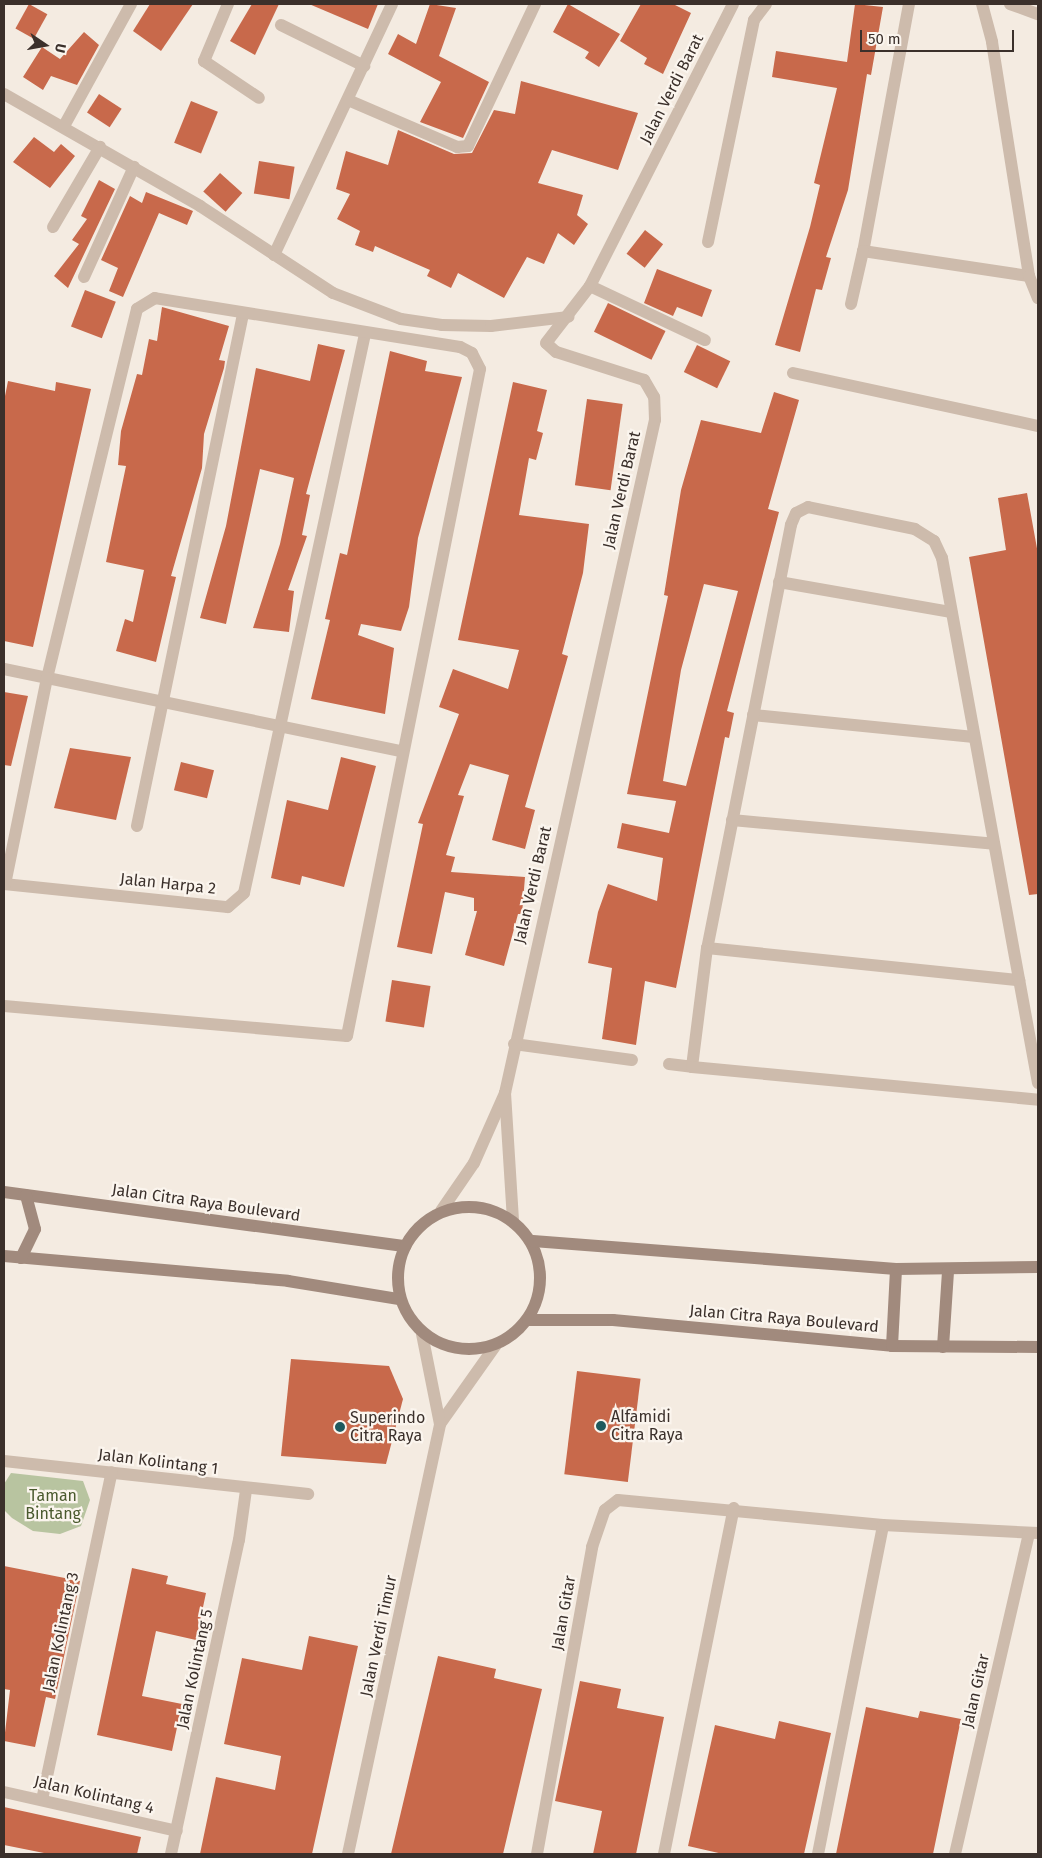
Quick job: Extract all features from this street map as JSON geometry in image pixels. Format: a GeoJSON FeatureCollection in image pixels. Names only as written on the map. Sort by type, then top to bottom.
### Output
{"type":"FeatureCollection","features":[{"type":"Feature","properties":{"kind":"main road","name":"Jalan Citra Raya Boulevard"},"geometry":{"type":"LineString","coordinates":[[4,1192],[405,1246]]}},
{"type":"Feature","properties":{"kind":"main road"},"geometry":{"type":"LineString","coordinates":[[21,1258],[35,1229],[26,1195]]}},
{"type":"Feature","properties":{"kind":"main road"},"geometry":{"type":"LineString","coordinates":[[491,1209],[513,1219],[533,1241],[539,1266],[537,1293],[528,1320],[496,1345],[468,1348],[422,1334],[406,1317],[398,1299],[405,1246],[442,1211],[491,1209]]}},
{"type":"Feature","properties":{"kind":"main road"},"geometry":{"type":"LineString","coordinates":[[533,1241],[896,1270],[948,1271],[1038,1267]]}},
{"type":"Feature","properties":{"kind":"main road"},"geometry":{"type":"LineString","coordinates":[[4,1256],[288,1281],[398,1299]]}},
{"type":"Feature","properties":{"kind":"main road"},"geometry":{"type":"LineString","coordinates":[[892,1346],[896,1270]]}},
{"type":"Feature","properties":{"kind":"main road"},"geometry":{"type":"LineString","coordinates":[[943,1348],[948,1271]]}},
{"type":"Feature","properties":{"kind":"main road","name":"Jalan Citra Raya Boulevard"},"geometry":{"type":"LineString","coordinates":[[528,1320],[613,1320],[892,1346],[943,1348],[1038,1346]]}},
{"type":"Feature","properties":{"kind":"street"},"geometry":{"type":"LineString","coordinates":[[64,126],[131,4]]}},
{"type":"Feature","properties":{"kind":"street"},"geometry":{"type":"LineString","coordinates":[[228,4],[204,61],[259,98]]}},
{"type":"Feature","properties":{"kind":"street"},"geometry":{"type":"LineString","coordinates":[[274,255],[392,4]]}},
{"type":"Feature","properties":{"kind":"street"},"geometry":{"type":"LineString","coordinates":[[348,100],[457,147],[468,146],[535,4]]}},
{"type":"Feature","properties":{"kind":"street","name":"Jalan Verdi Barat"},"geometry":{"type":"LineString","coordinates":[[513,1219],[506,1093],[514,1044],[655,420],[654,397],[644,380],[549,349],[546,343],[568,317],[590,286],[733,4]]}},
{"type":"Feature","properties":{"kind":"street"},"geometry":{"type":"LineString","coordinates":[[708,242],[754,20],[766,4]]}},
{"type":"Feature","properties":{"kind":"street"},"geometry":{"type":"LineString","coordinates":[[851,304],[863,252],[909,4]]}},
{"type":"Feature","properties":{"kind":"street"},"geometry":{"type":"LineString","coordinates":[[982,4],[992,42],[1029,276],[1038,298]]}},
{"type":"Feature","properties":{"kind":"street"},"geometry":{"type":"LineString","coordinates":[[1010,4],[1038,14]]}},
{"type":"Feature","properties":{"kind":"street"},"geometry":{"type":"LineString","coordinates":[[281,26],[364,66]]}},
{"type":"Feature","properties":{"kind":"street"},"geometry":{"type":"LineString","coordinates":[[4,94],[134,167],[333,293],[401,319],[491,326],[568,317]]}},
{"type":"Feature","properties":{"kind":"street"},"geometry":{"type":"LineString","coordinates":[[53,227],[100,147]]}},
{"type":"Feature","properties":{"kind":"street"},"geometry":{"type":"LineString","coordinates":[[84,277],[134,167]]}},
{"type":"Feature","properties":{"kind":"street"},"geometry":{"type":"LineString","coordinates":[[863,252],[1029,276]]}},
{"type":"Feature","properties":{"kind":"street"},"geometry":{"type":"LineString","coordinates":[[590,286],[705,340]]}},
{"type":"Feature","properties":{"kind":"street","name":"Jalan Harpa 2"},"geometry":{"type":"LineString","coordinates":[[4,1006],[347,1036],[400,751],[480,369],[472,353],[460,348],[243,314],[155,298],[136,309],[47,678],[4,884],[228,907],[244,893],[365,334]]}},
{"type":"Feature","properties":{"kind":"street"},"geometry":{"type":"LineString","coordinates":[[137,826],[243,314]]}},
{"type":"Feature","properties":{"kind":"street"},"geometry":{"type":"LineString","coordinates":[[793,372],[1038,426]]}},
{"type":"Feature","properties":{"kind":"street"},"geometry":{"type":"LineString","coordinates":[[692,1067],[707,948],[779,582],[791,525],[796,513],[808,507],[915,529],[934,541],[951,612],[1038,1083]]}},
{"type":"Feature","properties":{"kind":"street"},"geometry":{"type":"LineString","coordinates":[[779,582],[951,612]]}},
{"type":"Feature","properties":{"kind":"street"},"geometry":{"type":"LineString","coordinates":[[4,669],[161,705],[400,751]]}},
{"type":"Feature","properties":{"kind":"street"},"geometry":{"type":"LineString","coordinates":[[753,715],[974,737]]}},
{"type":"Feature","properties":{"kind":"street"},"geometry":{"type":"LineString","coordinates":[[732,820],[994,844]]}},
{"type":"Feature","properties":{"kind":"street"},"geometry":{"type":"LineString","coordinates":[[707,948],[1018,980]]}},
{"type":"Feature","properties":{"kind":"street"},"geometry":{"type":"LineString","coordinates":[[514,1044],[632,1060]]}},
{"type":"Feature","properties":{"kind":"street"},"geometry":{"type":"LineString","coordinates":[[670,1064],[1038,1100]]}},
{"type":"Feature","properties":{"kind":"street","name":"Jalan Verdi Barat"},"geometry":{"type":"LineString","coordinates":[[442,1211],[474,1163],[506,1093]]}},
{"type":"Feature","properties":{"kind":"street","name":"Jalan Verdi Timur"},"geometry":{"type":"LineString","coordinates":[[422,1334],[440,1424]]}},
{"type":"Feature","properties":{"kind":"street","name":"Jalan Verdi Timur"},"geometry":{"type":"LineString","coordinates":[[348,1854],[440,1424],[496,1345]]}},
{"type":"Feature","properties":{"kind":"street","name":"Jalan Kolintang 1"},"geometry":{"type":"LineString","coordinates":[[4,1461],[112,1472],[246,1490],[308,1494]]}},
{"type":"Feature","properties":{"kind":"street","name":"Jalan Kolintang 3"},"geometry":{"type":"LineString","coordinates":[[42,1800],[112,1472]]}},
{"type":"Feature","properties":{"kind":"street","name":"Jalan Kolintang 5"},"geometry":{"type":"LineString","coordinates":[[171,1854],[239,1540],[246,1490]]}},
{"type":"Feature","properties":{"kind":"street","name":"Jalan Gitar"},"geometry":{"type":"LineString","coordinates":[[537,1854],[592,1547],[605,1510],[618,1500],[640,1499],[883,1525],[1034,1534],[955,1854]]}},
{"type":"Feature","properties":{"kind":"street"},"geometry":{"type":"LineString","coordinates":[[664,1854],[734,1508]]}},
{"type":"Feature","properties":{"kind":"street"},"geometry":{"type":"LineString","coordinates":[[818,1854],[883,1525]]}},
{"type":"Feature","properties":{"kind":"street","name":"Jalan Kolintang 4"},"geometry":{"type":"LineString","coordinates":[[4,1792],[177,1831]]}},
{"type":"Feature","properties":{"kind":"green space","name":"Taman Bintang"},"geometry":{"type":"Polygon","coordinates":[[[11,1473],[83,1481],[90,1500],[81,1526],[60,1534],[33,1531],[12,1518],[4,1510],[4,1484],[11,1473]]]}},
{"type":"Feature","properties":{"kind":"building"},"geometry":{"type":"Polygon","coordinates":[[[29,4],[47,14],[34,39],[15,28],[29,4]]]}},
{"type":"Feature","properties":{"kind":"building"},"geometry":{"type":"Polygon","coordinates":[[[150,4],[193,4],[161,51],[133,31],[150,4]]]}},
{"type":"Feature","properties":{"kind":"building"},"geometry":{"type":"Polygon","coordinates":[[[252,4],[279,4],[255,55],[230,41],[252,4]]]}},
{"type":"Feature","properties":{"kind":"building"},"geometry":{"type":"Polygon","coordinates":[[[309,4],[378,4],[368,29],[309,4]]]}},
{"type":"Feature","properties":{"kind":"building"},"geometry":{"type":"Polygon","coordinates":[[[430,4],[456,8],[439,56],[489,82],[463,138],[420,122],[441,82],[388,54],[398,34],[416,44],[430,4]]]}},
{"type":"Feature","properties":{"kind":"building"},"geometry":{"type":"Polygon","coordinates":[[[568,4],[620,34],[599,67],[585,58],[589,52],[553,32],[568,4]]]}},
{"type":"Feature","properties":{"kind":"building"},"geometry":{"type":"Polygon","coordinates":[[[641,4],[673,4],[691,13],[663,74],[644,64],[647,58],[620,41],[641,4]]]}},
{"type":"Feature","properties":{"kind":"building"},"geometry":{"type":"Polygon","coordinates":[[[855,4],[883,7],[871,75],[867,74],[848,190],[826,257],[831,258],[822,290],[816,289],[800,352],[775,345],[810,227],[820,185],[814,183],[837,88],[772,77],[776,51],[847,62],[855,4]]]}},
{"type":"Feature","properties":{"kind":"building"},"geometry":{"type":"Polygon","coordinates":[[[84,32],[99,45],[77,85],[51,76],[43,90],[23,77],[42,47],[60,59],[84,32]]]}},
{"type":"Feature","properties":{"kind":"building"},"geometry":{"type":"Polygon","coordinates":[[[521,81],[638,113],[618,170],[552,150],[538,183],[583,195],[577,215],[588,224],[574,245],[558,233],[544,264],[527,257],[504,298],[458,273],[451,288],[427,276],[430,270],[375,246],[373,252],[355,245],[360,231],[337,219],[350,194],[336,189],[346,151],[388,165],[398,130],[454,154],[472,153],[494,110],[515,114],[521,81]]]}},
{"type":"Feature","properties":{"kind":"building"},"geometry":{"type":"Polygon","coordinates":[[[99,94],[122,109],[110,127],[87,112],[99,94]]]}},
{"type":"Feature","properties":{"kind":"building"},"geometry":{"type":"Polygon","coordinates":[[[191,101],[218,112],[201,154],[174,143],[191,101]]]}},
{"type":"Feature","properties":{"kind":"building"},"geometry":{"type":"Polygon","coordinates":[[[34,137],[54,152],[61,144],[75,156],[50,188],[13,162],[34,137]]]}},
{"type":"Feature","properties":{"kind":"building"},"geometry":{"type":"Polygon","coordinates":[[[259,161],[295,167],[289,199],[254,194],[259,161]]]}},
{"type":"Feature","properties":{"kind":"building"},"geometry":{"type":"Polygon","coordinates":[[[220,173],[242,193],[226,212],[203,192],[220,173]]]}},
{"type":"Feature","properties":{"kind":"building"},"geometry":{"type":"Polygon","coordinates":[[[99,180],[115,189],[68,288],[54,276],[79,244],[72,240],[87,219],[81,216],[99,180]]]}},
{"type":"Feature","properties":{"kind":"building"},"geometry":{"type":"Polygon","coordinates":[[[146,192],[193,211],[187,225],[159,213],[123,297],[109,291],[118,268],[101,260],[130,196],[142,203],[146,192]]]}},
{"type":"Feature","properties":{"kind":"building"},"geometry":{"type":"Polygon","coordinates":[[[645,230],[663,244],[645,268],[627,254],[645,230]]]}},
{"type":"Feature","properties":{"kind":"building"},"geometry":{"type":"Polygon","coordinates":[[[657,269],[712,290],[702,317],[677,307],[673,316],[644,303],[657,269]]]}},
{"type":"Feature","properties":{"kind":"building"},"geometry":{"type":"Polygon","coordinates":[[[85,290],[116,302],[102,338],[71,326],[85,290]]]}},
{"type":"Feature","properties":{"kind":"building"},"geometry":{"type":"Polygon","coordinates":[[[608,303],[666,331],[651,360],[594,332],[608,303]]]}},
{"type":"Feature","properties":{"kind":"building"},"geometry":{"type":"Polygon","coordinates":[[[162,307],[229,326],[219,360],[225,361],[224,368],[204,434],[202,468],[171,576],[176,577],[156,662],[116,651],[125,619],[133,622],[144,570],[106,562],[126,466],[118,465],[121,431],[137,374],[142,375],[149,339],[157,341],[162,307]]]}},
{"type":"Feature","properties":{"kind":"building"},"geometry":{"type":"Polygon","coordinates":[[[318,344],[345,350],[306,494],[310,495],[302,535],[307,536],[288,590],[294,591],[289,632],[253,628],[280,544],[294,478],[260,469],[226,624],[200,618],[226,526],[256,368],[310,381],[318,344]]]}},
{"type":"Feature","properties":{"kind":"building"},"geometry":{"type":"Polygon","coordinates":[[[697,345],[730,361],[717,388],[684,372],[697,345]]]}},
{"type":"Feature","properties":{"kind":"building"},"geometry":{"type":"Polygon","coordinates":[[[390,351],[427,361],[425,371],[462,377],[418,538],[409,607],[401,631],[361,624],[358,635],[394,648],[385,714],[311,699],[330,620],[325,619],[340,553],[347,555],[390,351]]]}},
{"type":"Feature","properties":{"kind":"building"},"geometry":{"type":"Polygon","coordinates":[[[8,381],[55,391],[56,382],[91,389],[33,647],[4,641],[4,401],[8,381]]]}},
{"type":"Feature","properties":{"kind":"building"},"geometry":{"type":"Polygon","coordinates":[[[513,382],[547,390],[537,431],[543,433],[536,460],[529,458],[519,515],[589,524],[583,573],[562,654],[568,656],[525,807],[535,810],[525,849],[492,840],[509,775],[470,764],[458,795],[464,796],[446,855],[455,857],[451,872],[525,877],[522,914],[518,914],[504,966],[465,955],[477,911],[474,911],[474,898],[445,892],[432,954],[397,947],[423,824],[418,823],[459,714],[439,707],[453,669],[508,689],[519,650],[458,640],[513,382]]]}},
{"type":"Feature","properties":{"kind":"building"},"geometry":{"type":"Polygon","coordinates":[[[774,392],[799,400],[768,509],[779,512],[727,711],[734,713],[729,738],[725,737],[676,988],[645,981],[636,1045],[602,1039],[612,968],[588,963],[598,912],[608,884],[657,901],[663,858],[617,848],[622,823],[669,833],[676,801],[627,794],[668,596],[664,595],[681,490],[701,420],[761,433],[774,392]],[[704,584],[681,670],[663,781],[686,786],[738,591],[704,584]]]}},
{"type":"Feature","properties":{"kind":"building"},"geometry":{"type":"Polygon","coordinates":[[[587,399],[623,404],[611,490],[575,485],[587,399]]]}},
{"type":"Feature","properties":{"kind":"building"},"geometry":{"type":"Polygon","coordinates":[[[1027,493],[1038,554],[1038,894],[1029,895],[969,557],[1006,550],[998,498],[1027,493]]]}},
{"type":"Feature","properties":{"kind":"building"},"geometry":{"type":"Polygon","coordinates":[[[4,692],[28,696],[11,766],[4,765],[4,692]]]}},
{"type":"Feature","properties":{"kind":"building"},"geometry":{"type":"Polygon","coordinates":[[[70,748],[131,757],[116,820],[54,808],[70,748]]]}},
{"type":"Feature","properties":{"kind":"building"},"geometry":{"type":"Polygon","coordinates":[[[341,757],[376,766],[344,887],[302,876],[300,885],[271,878],[287,800],[328,810],[341,757]]]}},
{"type":"Feature","properties":{"kind":"building"},"geometry":{"type":"Polygon","coordinates":[[[181,762],[214,770],[207,798],[174,790],[181,762]]]}},
{"type":"Feature","properties":{"kind":"building"},"geometry":{"type":"Polygon","coordinates":[[[392,980],[431,986],[424,1028],[385,1021],[392,980]]]}},
{"type":"Feature","properties":{"kind":"building","name":"Superindo Citra Raya"},"geometry":{"type":"Polygon","coordinates":[[[291,1359],[389,1366],[403,1399],[386,1464],[281,1456],[291,1359]]]}},
{"type":"Feature","properties":{"kind":"building","name":"Alfamidi Citra Raya"},"geometry":{"type":"Polygon","coordinates":[[[577,1371],[641,1379],[628,1482],[564,1474],[577,1371]]]}},
{"type":"Feature","properties":{"kind":"building"},"geometry":{"type":"Polygon","coordinates":[[[4,1566],[80,1581],[55,1699],[46,1697],[35,1747],[4,1741],[10,1690],[4,1689],[4,1566]]]}},
{"type":"Feature","properties":{"kind":"building"},"geometry":{"type":"Polygon","coordinates":[[[132,1568],[168,1576],[166,1584],[206,1593],[196,1640],[156,1631],[142,1696],[182,1704],[172,1751],[97,1735],[132,1568]]]}},
{"type":"Feature","properties":{"kind":"building"},"geometry":{"type":"Polygon","coordinates":[[[309,1636],[358,1646],[312,1854],[200,1854],[216,1777],[275,1790],[281,1756],[224,1744],[242,1658],[302,1670],[309,1636]]]}},
{"type":"Feature","properties":{"kind":"building"},"geometry":{"type":"Polygon","coordinates":[[[438,1656],[496,1669],[494,1678],[542,1689],[503,1854],[391,1854],[438,1656]]]}},
{"type":"Feature","properties":{"kind":"building"},"geometry":{"type":"Polygon","coordinates":[[[580,1681],[621,1689],[617,1708],[664,1717],[636,1854],[593,1854],[602,1811],[555,1801],[580,1681]]]}},
{"type":"Feature","properties":{"kind":"building"},"geometry":{"type":"Polygon","coordinates":[[[866,1707],[918,1718],[920,1711],[961,1719],[933,1854],[836,1854],[866,1707]]]}},
{"type":"Feature","properties":{"kind":"building"},"geometry":{"type":"Polygon","coordinates":[[[779,1721],[831,1733],[804,1854],[723,1854],[688,1846],[715,1725],[775,1739],[779,1721]]]}},
{"type":"Feature","properties":{"kind":"building"},"geometry":{"type":"Polygon","coordinates":[[[4,1807],[141,1837],[137,1854],[49,1854],[4,1845],[4,1807]]]}},
{"type":"Feature","properties":{"kind":"place","name":"Alfamidi Citra Raya"},"geometry":{"type":"Point","coordinates":[601,1426]}},
{"type":"Feature","properties":{"kind":"place","name":"Superindo Citra Raya"},"geometry":{"type":"Point","coordinates":[340,1427]}}]}
